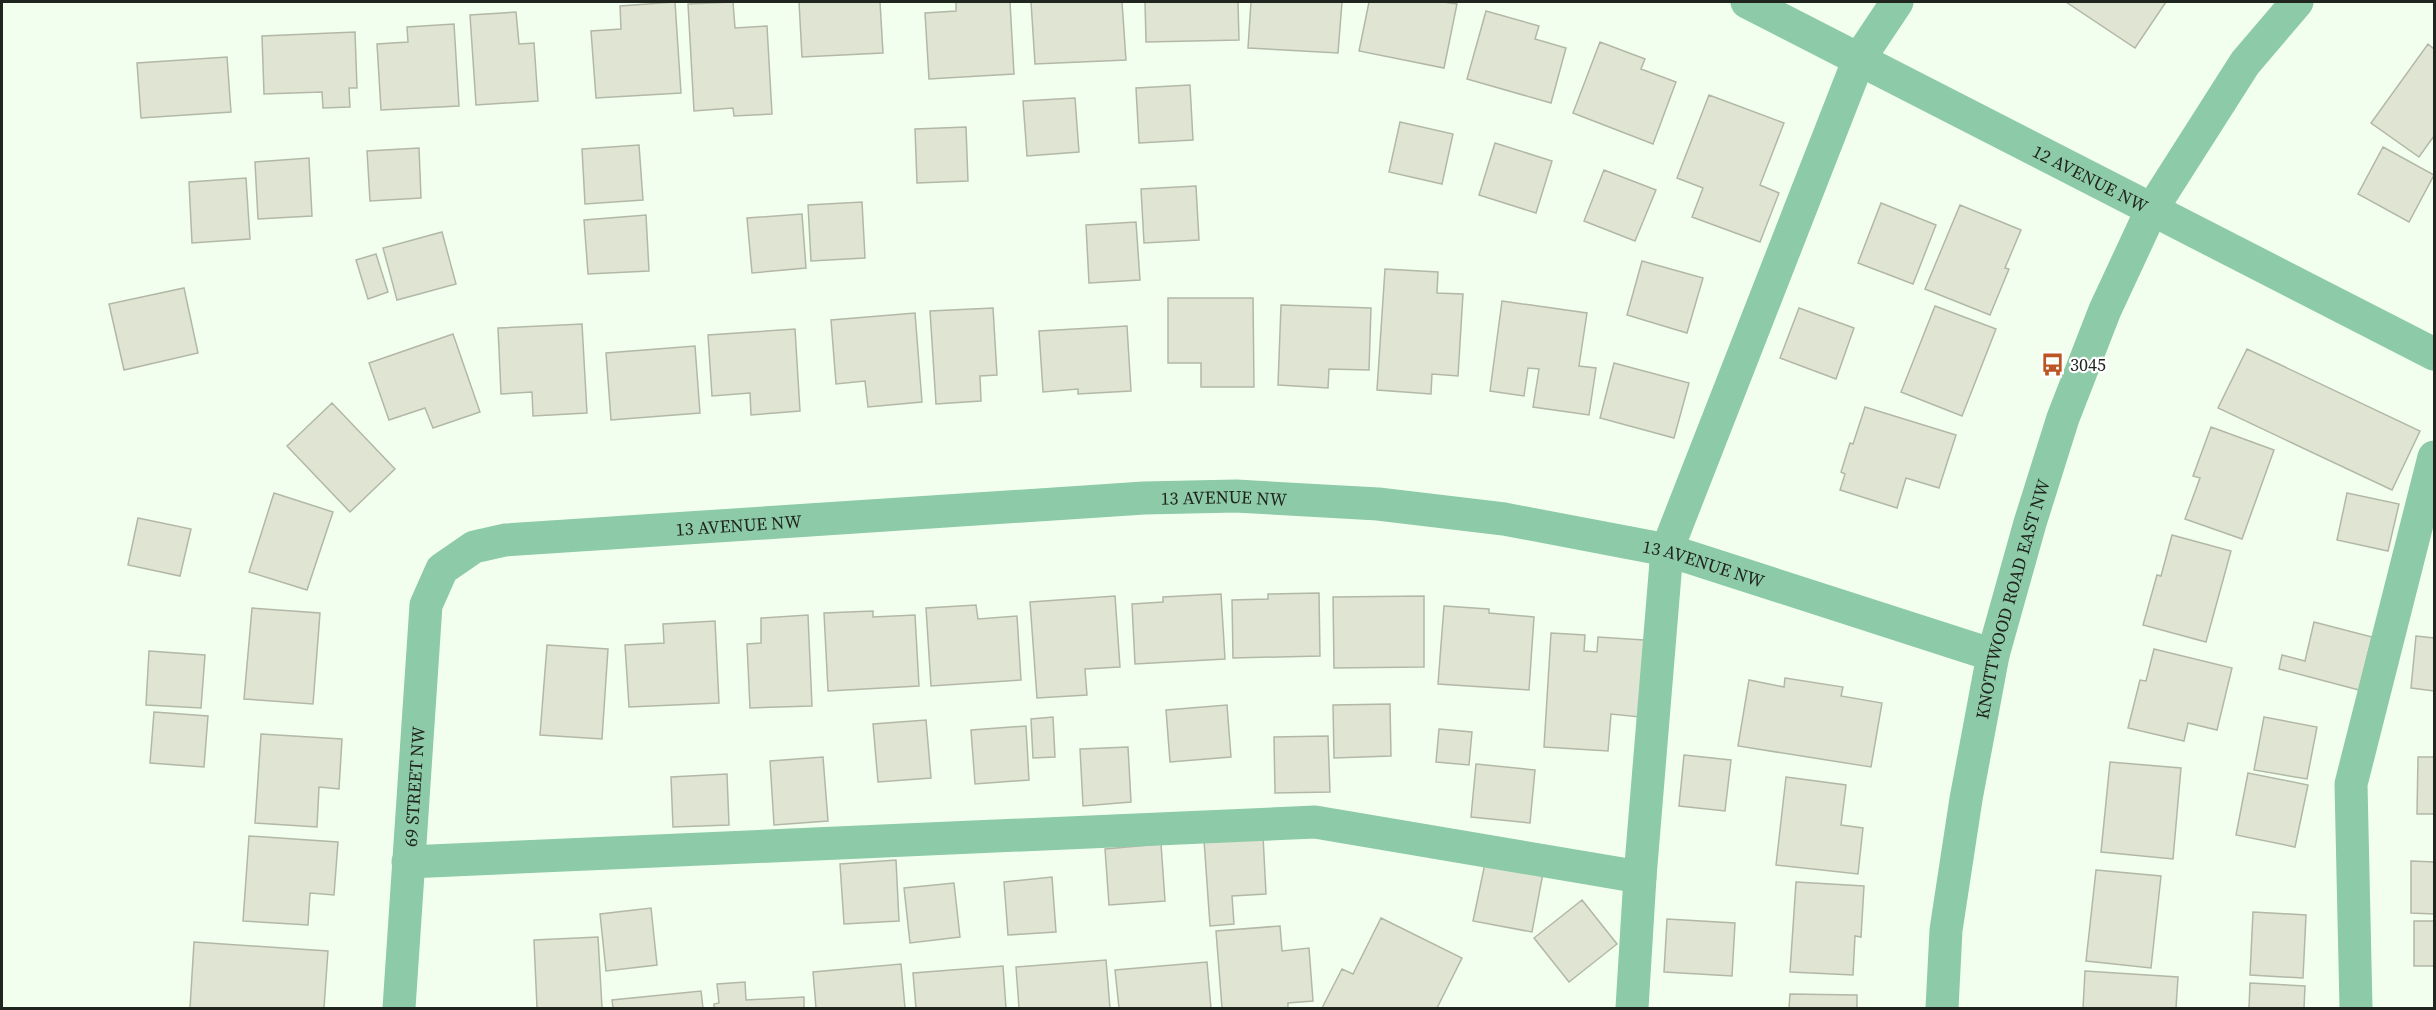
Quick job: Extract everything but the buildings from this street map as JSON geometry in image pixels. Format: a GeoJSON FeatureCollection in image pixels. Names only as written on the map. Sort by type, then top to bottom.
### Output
{"type":"FeatureCollection","features":[{"type":"Feature","properties":{"kind":"street","name":"12 AVENUE NW"},"geometry":{"type":"LineString","coordinates":[[1747,2],[2434,354]]}},
{"type":"Feature","properties":{"kind":"street"},"geometry":{"type":"LineString","coordinates":[[1632,1008],[1666,550],[1859,59],[1897,2]]}},
{"type":"Feature","properties":{"kind":"street","name":"KNOTTWOOD ROAD EAST NW"},"geometry":{"type":"LineString","coordinates":[[1942,1008],[1946,930],[1966,799],[1993,655],[2030,523],[2063,418],[2105,310],[2152,209],[2245,63],[2297,2]]}},
{"type":"Feature","properties":{"kind":"street"},"geometry":{"type":"LineString","coordinates":[[2356,1008],[2351,784],[2434,457]]}},
{"type":"Feature","properties":{"kind":"street","name":"13 AVENUE NW"},"geometry":{"type":"LineString","coordinates":[[442,569],[474,547],[505,540],[1144,498],[1224,496],[1378,504],[1504,519],[1666,550],[1993,655]]}},
{"type":"Feature","properties":{"kind":"street","name":"69 STREET NW"},"geometry":{"type":"LineString","coordinates":[[399,1008],[426,605],[442,569]]}},
{"type":"Feature","properties":{"kind":"street"},"geometry":{"type":"LineString","coordinates":[[408,862],[1315,822],[1640,877]]}},
{"type":"Feature","properties":{"kind":"place","name":"3045"},"geometry":{"type":"Point","coordinates":[2052,364]}}]}
